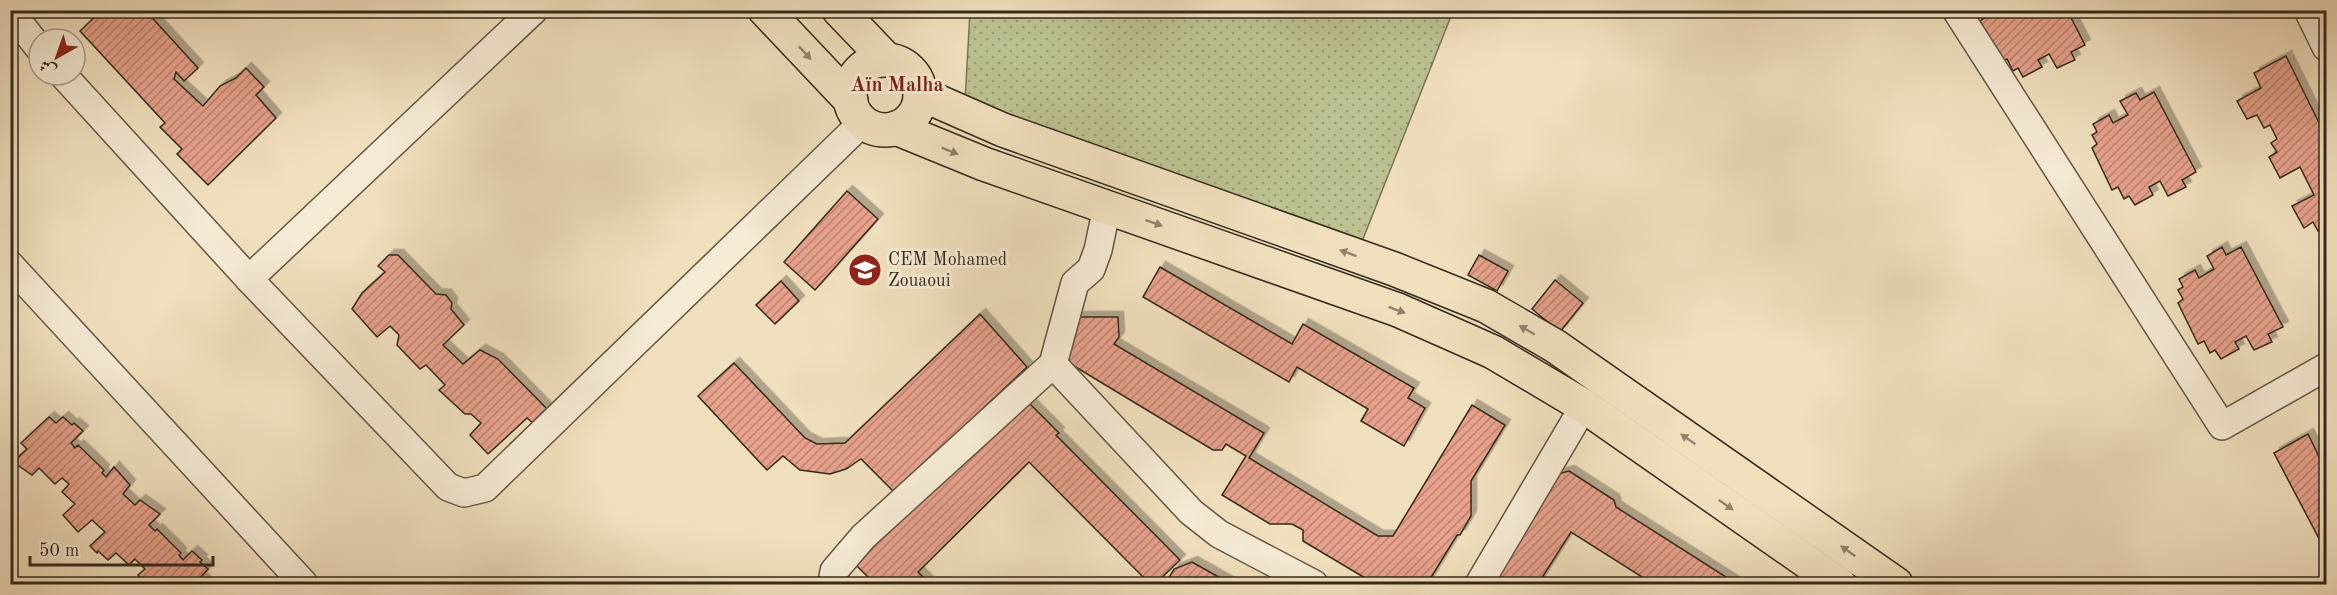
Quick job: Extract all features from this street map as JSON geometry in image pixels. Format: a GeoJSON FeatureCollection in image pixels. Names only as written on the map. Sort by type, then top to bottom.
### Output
{"type":"FeatureCollection","features":[{"type":"Feature","properties":{"kind":"main road"},"geometry":{"type":"LineString","coordinates":[[765,10],[857,111],[873,128],[885,130],[896,128],[906,124],[914,116],[921,94],[918,81],[911,70],[899,62],[886,59],[876,60],[858,72],[850,90],[857,111]]}},
{"type":"Feature","properties":{"kind":"main road"},"geometry":{"type":"LineString","coordinates":[[839,10],[886,59]]}},
{"type":"Feature","properties":{"kind":"main road"},"geometry":{"type":"LineString","coordinates":[[921,94],[1003,130],[1394,269],[1486,306],[1555,346],[1896,585]]}},
{"type":"Feature","properties":{"kind":"main road"},"geometry":{"type":"LineString","coordinates":[[896,128],[984,164],[1398,310],[1493,352],[1584,406],[1839,585]]}},
{"type":"Feature","properties":{"kind":"street"},"geometry":{"type":"LineString","coordinates":[[1956,10],[2222,426],[2326,367]]}},
{"type":"Feature","properties":{"kind":"street"},"geometry":{"type":"LineString","coordinates":[[2308,10],[2326,47]]}},
{"type":"Feature","properties":{"kind":"street"},"geometry":{"type":"LineString","coordinates":[[10,11],[27,33]]}},
{"type":"Feature","properties":{"kind":"street"},"geometry":{"type":"LineString","coordinates":[[249,279],[523,14]]}},
{"type":"Feature","properties":{"kind":"street"},"geometry":{"type":"LineString","coordinates":[[74,87],[249,279],[448,487],[464,493],[485,488],[857,111]]}},
{"type":"Feature","properties":{"kind":"street"},"geometry":{"type":"LineString","coordinates":[[832,585],[834,571],[863,537],[1053,364],[1075,283],[1091,269],[1098,250],[1107,207]]}},
{"type":"Feature","properties":{"kind":"street"},"geometry":{"type":"LineString","coordinates":[[10,265],[304,585]]}},
{"type":"Feature","properties":{"kind":"street"},"geometry":{"type":"LineString","coordinates":[[1053,364],[1191,513],[1219,534],[1314,585]]}},
{"type":"Feature","properties":{"kind":"street"},"geometry":{"type":"LineString","coordinates":[[1479,585],[1584,406]]}},
{"type":"Feature","properties":{"kind":"green space"},"geometry":{"type":"Polygon","coordinates":[[[970,11],[1453,11],[1361,244],[965,102],[970,11]]]}},
{"type":"Feature","properties":{"kind":"building"},"geometry":{"type":"Polygon","coordinates":[[[97,10],[145,10],[198,68],[184,81],[176,72],[174,79],[203,106],[220,86],[236,78],[246,68],[264,87],[256,95],[276,118],[208,185],[177,154],[182,149],[160,127],[165,123],[87,39],[87,27],[84,27],[99,13],[97,10]]]}},
{"type":"Feature","properties":{"kind":"building"},"geometry":{"type":"Polygon","coordinates":[[[1982,10],[2067,10],[2085,45],[2071,52],[2075,60],[2057,68],[2049,54],[2038,60],[2042,67],[2023,77],[2018,68],[2013,71],[2007,59],[2001,62],[1980,21],[1986,17],[1982,10]]]}},
{"type":"Feature","properties":{"kind":"building"},"geometry":{"type":"Polygon","coordinates":[[[2286,56],[2326,137],[2326,232],[2324,228],[2318,231],[2313,222],[2304,228],[2292,206],[2314,195],[2300,167],[2280,178],[2269,157],[2277,152],[2271,143],[2277,139],[2270,125],[2264,128],[2257,115],[2247,119],[2237,101],[2261,88],[2254,73],[2286,56]]]}},
{"type":"Feature","properties":{"kind":"building"},"geometry":{"type":"Polygon","coordinates":[[[2154,92],[2196,172],[2182,180],[2186,187],[2168,196],[2160,181],[2149,187],[2153,195],[2135,205],[2129,196],[2124,199],[2118,187],[2112,190],[2092,148],[2097,144],[2092,135],[2097,132],[2093,124],[2109,115],[2113,123],[2128,115],[2120,101],[2136,93],[2140,100],[2154,92]]]}},
{"type":"Feature","properties":{"kind":"building"},"geometry":{"type":"Polygon","coordinates":[[[847,191],[878,219],[815,290],[784,262],[847,191]]]}},
{"type":"Feature","properties":{"kind":"building"},"geometry":{"type":"Polygon","coordinates":[[[2222,247],[2226,255],[2241,247],[2283,327],[2268,334],[2272,342],[2254,350],[2246,336],[2235,342],[2239,349],[2221,359],[2215,350],[2210,353],[2204,341],[2198,344],[2178,303],[2183,299],[2178,290],[2183,287],[2179,279],[2195,270],[2199,278],[2214,269],[2207,256],[2222,247]]]}},
{"type":"Feature","properties":{"kind":"building"},"geometry":{"type":"Polygon","coordinates":[[[389,255],[398,255],[436,294],[446,295],[452,303],[451,309],[464,325],[443,345],[463,364],[480,350],[498,359],[549,411],[535,425],[527,418],[488,454],[470,435],[481,423],[471,414],[465,414],[439,390],[445,385],[426,365],[420,369],[397,345],[399,335],[390,326],[377,337],[352,309],[362,293],[385,272],[378,266],[389,255]]]}},
{"type":"Feature","properties":{"kind":"building"},"geometry":{"type":"Polygon","coordinates":[[[1479,255],[1508,271],[1497,291],[1468,275],[1479,255]]]}},
{"type":"Feature","properties":{"kind":"building"},"geometry":{"type":"Polygon","coordinates":[[[1160,267],[1292,344],[1303,324],[1414,388],[1408,398],[1425,408],[1404,446],[1361,421],[1368,409],[1297,367],[1289,382],[1143,297],[1160,267]]]}},
{"type":"Feature","properties":{"kind":"building"},"geometry":{"type":"Polygon","coordinates":[[[1555,280],[1583,303],[1560,332],[1532,309],[1555,280]]]}},
{"type":"Feature","properties":{"kind":"building"},"geometry":{"type":"Polygon","coordinates":[[[781,281],[799,301],[775,324],[756,305],[781,281]]]}},
{"type":"Feature","properties":{"kind":"building"},"geometry":{"type":"Polygon","coordinates":[[[980,314],[1027,367],[894,492],[861,459],[846,469],[830,474],[800,470],[783,456],[767,470],[698,396],[734,363],[805,438],[817,444],[845,443],[980,314]]]}},
{"type":"Feature","properties":{"kind":"building"},"geometry":{"type":"Polygon","coordinates":[[[1069,317],[1118,317],[1119,337],[1114,344],[1264,433],[1249,458],[1378,536],[1393,536],[1472,405],[1505,425],[1471,481],[1471,516],[1427,584],[1375,584],[1303,541],[1303,530],[1292,524],[1270,524],[1222,495],[1246,456],[1226,444],[1222,450],[1213,450],[1069,363],[1069,317]]]}},
{"type":"Feature","properties":{"kind":"building"},"geometry":{"type":"Polygon","coordinates":[[[1021,395],[1059,433],[1056,435],[1180,560],[1155,584],[1150,584],[1029,462],[918,572],[930,584],[875,584],[852,561],[1021,395]]]}},
{"type":"Feature","properties":{"kind":"building"},"geometry":{"type":"Polygon","coordinates":[[[49,417],[56,423],[63,417],[72,425],[74,423],[83,431],[71,443],[75,448],[78,445],[104,470],[102,473],[106,477],[114,467],[130,485],[123,494],[135,505],[140,500],[160,514],[149,525],[155,531],[157,529],[181,553],[179,555],[183,560],[192,551],[202,560],[200,562],[208,569],[201,577],[205,581],[202,584],[147,584],[138,575],[145,569],[135,559],[129,565],[116,553],[108,560],[98,551],[97,553],[90,546],[105,532],[92,520],[78,532],[63,515],[75,504],[62,492],[69,484],[62,478],[55,484],[39,468],[32,475],[13,462],[27,449],[21,443],[49,417]]]}},
{"type":"Feature","properties":{"kind":"building"},"geometry":{"type":"Polygon","coordinates":[[[2308,434],[2326,471],[2326,552],[2274,453],[2308,434]]]}},
{"type":"Feature","properties":{"kind":"building"},"geometry":{"type":"Polygon","coordinates":[[[1569,471],[1614,500],[1616,507],[1737,584],[1653,584],[1571,532],[1538,584],[1481,584],[1550,476],[1569,471]]]}},
{"type":"Feature","properties":{"kind":"building"},"geometry":{"type":"Polygon","coordinates":[[[1192,562],[1231,584],[1165,584],[1174,569],[1192,562]]]}},
{"type":"Feature","properties":{"kind":"place","name":"CEM Mohamed Zouaoui"},"geometry":{"type":"Point","coordinates":[865,270]}},
{"type":"Feature","properties":{"kind":"district","name":"Aïn Malha"},"geometry":{"type":"Point","coordinates":[897,86]}}]}
